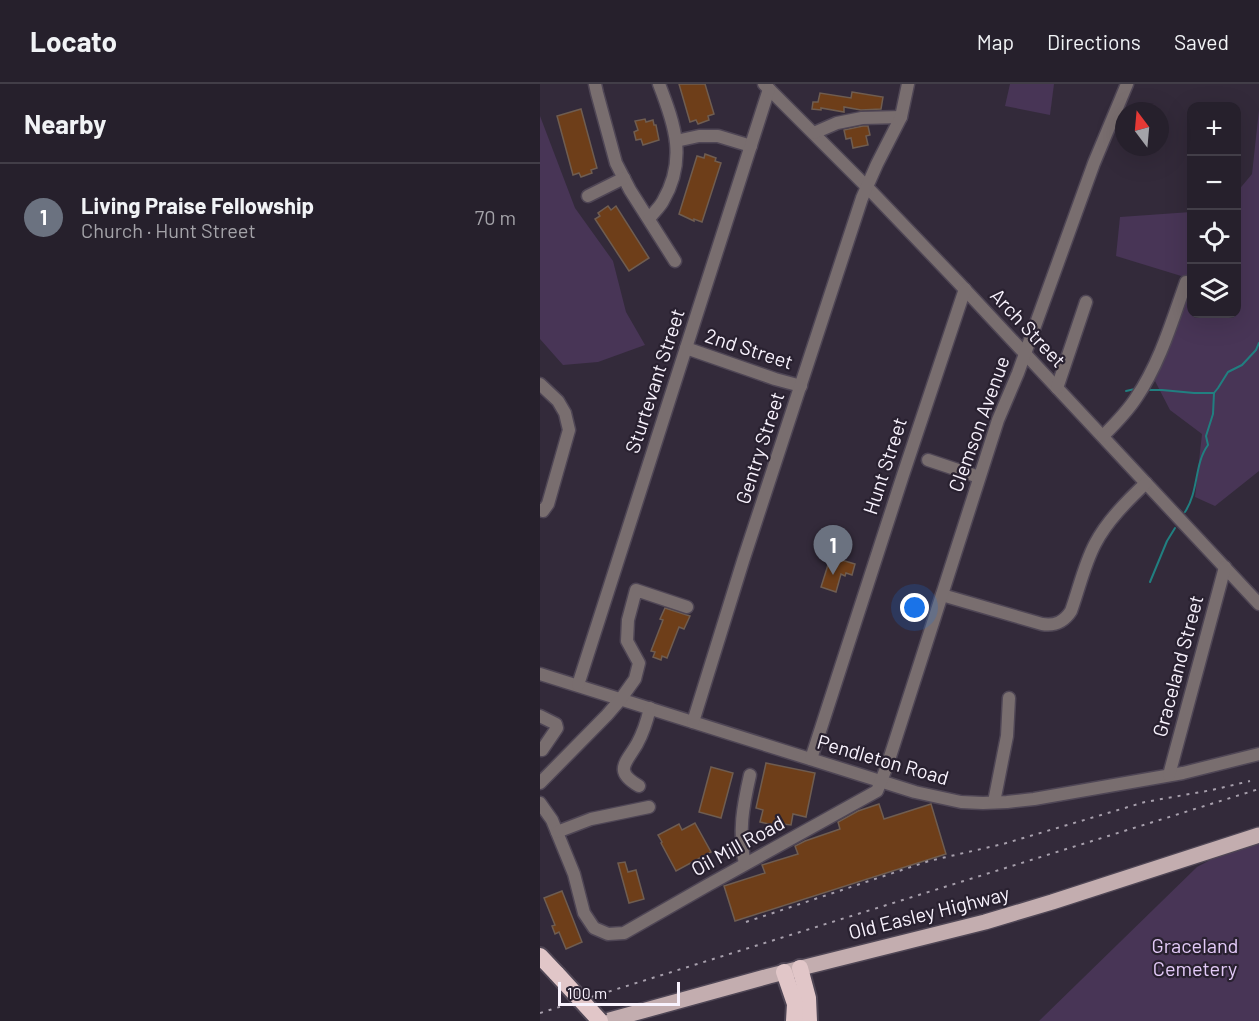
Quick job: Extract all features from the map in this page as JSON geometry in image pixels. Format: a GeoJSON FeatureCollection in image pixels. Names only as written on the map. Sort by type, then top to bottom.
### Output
{"type":"FeatureCollection","features":[{"type":"Feature","properties":{"kind":"highway"},"geometry":{"type":"LineString","coordinates":[[540,956],[600,1021]]}},
{"type":"Feature","properties":{"kind":"highway"},"geometry":{"type":"LineString","coordinates":[[792,970],[796,1016],[794,1021]]}},
{"type":"Feature","properties":{"kind":"highway"},"geometry":{"type":"LineString","coordinates":[[792,970],[808,998],[809,1021]]}},
{"type":"Feature","properties":{"kind":"main road","name":"Old Easley Highway"},"geometry":{"type":"LineString","coordinates":[[606,1021],[792,970],[985,922],[1259,835]]}},
{"type":"Feature","properties":{"kind":"street"},"geometry":{"type":"LineString","coordinates":[[596,84],[616,164],[675,261]]}},
{"type":"Feature","properties":{"kind":"street"},"geometry":{"type":"LineString","coordinates":[[648,219],[663,201],[674,176],[678,149],[671,115],[659,84]]}},
{"type":"Feature","properties":{"kind":"street","name":"Gentry Street"},"geometry":{"type":"LineString","coordinates":[[693,722],[867,187],[901,117],[908,84]]}},
{"type":"Feature","properties":{"kind":"street","name":"Clemson Avenue"},"geometry":{"type":"LineString","coordinates":[[881,782],[998,420],[1025,354],[1092,169],[1127,84]]}},
{"type":"Feature","properties":{"kind":"street","name":"Arch Street"},"geometry":{"type":"LineString","coordinates":[[766,87],[867,187],[1225,567],[1257,598]]}},
{"type":"Feature","properties":{"kind":"street","name":"Sturtevant Street"},"geometry":{"type":"LineString","coordinates":[[578,685],[751,146],[766,87]]}},
{"type":"Feature","properties":{"kind":"street"},"geometry":{"type":"LineString","coordinates":[[814,133],[837,123],[862,118],[901,117]]}},
{"type":"Feature","properties":{"kind":"street"},"geometry":{"type":"LineString","coordinates":[[676,141],[699,136],[718,136],[751,146]]}},
{"type":"Feature","properties":{"kind":"street"},"geometry":{"type":"LineString","coordinates":[[588,195],[624,178]]}},
{"type":"Feature","properties":{"kind":"street"},"geometry":{"type":"LineString","coordinates":[[1102,436],[1129,408],[1149,376],[1161,351],[1186,282]]}},
{"type":"Feature","properties":{"kind":"street","name":"Hunt Street"},"geometry":{"type":"LineString","coordinates":[[811,759],[965,289]]}},
{"type":"Feature","properties":{"kind":"street"},"geometry":{"type":"LineString","coordinates":[[1057,388],[1086,302]]}},
{"type":"Feature","properties":{"kind":"street","name":"2nd Street"},"geometry":{"type":"LineString","coordinates":[[686,348],[801,386]]}},
{"type":"Feature","properties":{"kind":"street"},"geometry":{"type":"LineString","coordinates":[[540,384],[558,401],[565,412],[569,430],[548,504],[543,511],[540,510]]}},
{"type":"Feature","properties":{"kind":"street"},"geometry":{"type":"LineString","coordinates":[[928,460],[979,477]]}},
{"type":"Feature","properties":{"kind":"street"},"geometry":{"type":"LineString","coordinates":[[942,596],[1042,624],[1052,625],[1060,622],[1071,611],[1089,556],[1101,533],[1146,483]]}},
{"type":"Feature","properties":{"kind":"street","name":"Graceland Street"},"geometry":{"type":"LineString","coordinates":[[1169,775],[1225,567]]}},
{"type":"Feature","properties":{"kind":"street"},"geometry":{"type":"LineString","coordinates":[[540,783],[607,716],[635,679],[639,663],[627,640],[628,620],[636,590],[687,607]]}},
{"type":"Feature","properties":{"kind":"street","name":"Pendleton Road"},"geometry":{"type":"LineString","coordinates":[[540,674],[881,782],[962,802],[1034,799],[1207,768],[1259,754]]}},
{"type":"Feature","properties":{"kind":"street"},"geometry":{"type":"LineString","coordinates":[[994,802],[1007,736],[1009,698]]}},
{"type":"Feature","properties":{"kind":"street"},"geometry":{"type":"LineString","coordinates":[[639,786],[627,779],[624,766],[637,745],[650,708]]}},
{"type":"Feature","properties":{"kind":"street"},"geometry":{"type":"LineString","coordinates":[[540,716],[556,724],[557,728],[541,749],[558,765]]}},
{"type":"Feature","properties":{"kind":"street"},"geometry":{"type":"LineString","coordinates":[[746,864],[741,830],[750,775]]}},
{"type":"Feature","properties":{"kind":"street","name":"Oil Mill Road"},"geometry":{"type":"LineString","coordinates":[[557,832],[574,874],[584,912],[594,928],[608,934],[624,933],[877,791],[881,782]]}},
{"type":"Feature","properties":{"kind":"street"},"geometry":{"type":"LineString","coordinates":[[541,806],[552,820],[557,832],[591,819],[648,807]]}},
{"type":"Feature","properties":{"kind":"green space"},"geometry":{"type":"Polygon","coordinates":[[[1010,84],[1054,84],[1050,115],[1005,106],[1010,84]]]}},
{"type":"Feature","properties":{"kind":"green space"},"geometry":{"type":"Polygon","coordinates":[[[1259,110],[1259,471],[1215,506],[1195,497],[1202,434],[1170,410],[1155,381],[1187,300],[1187,318],[1241,318],[1241,187],[1252,174],[1259,110]]]}},
{"type":"Feature","properties":{"kind":"green space"},"geometry":{"type":"Polygon","coordinates":[[[540,116],[575,208],[613,261],[626,312],[645,345],[598,362],[563,365],[540,339],[540,116]]]}},
{"type":"Feature","properties":{"kind":"green space"},"geometry":{"type":"Polygon","coordinates":[[[1187,212],[1187,278],[1116,256],[1120,217],[1187,212]]]}},
{"type":"Feature","properties":{"kind":"green space","name":"Graceland Cemetery"},"geometry":{"type":"Polygon","coordinates":[[[1259,843],[1259,1021],[1039,1021],[1197,867],[1223,853],[1259,843]]]}},
{"type":"Feature","properties":{"kind":"building"},"geometry":{"type":"Polygon","coordinates":[[[679,84],[705,84],[714,114],[708,116],[709,120],[698,124],[696,120],[690,122],[679,84]]]}},
{"type":"Feature","properties":{"kind":"building"},"geometry":{"type":"Polygon","coordinates":[[[852,92],[883,97],[881,109],[861,110],[844,107],[844,112],[821,108],[821,110],[812,109],[813,102],[818,102],[820,93],[851,98],[852,92]]]}},
{"type":"Feature","properties":{"kind":"building"},"geometry":{"type":"Polygon","coordinates":[[[581,109],[597,168],[591,170],[592,173],[581,177],[579,173],[573,175],[557,116],[581,109]]]}},
{"type":"Feature","properties":{"kind":"building"},"geometry":{"type":"Polygon","coordinates":[[[645,119],[646,122],[653,120],[659,140],[643,145],[641,139],[636,140],[634,132],[638,130],[635,121],[645,119]]]}},
{"type":"Feature","properties":{"kind":"building"},"geometry":{"type":"Polygon","coordinates":[[[868,126],[870,135],[866,136],[868,145],[853,148],[851,138],[846,139],[844,130],[868,126]]]}},
{"type":"Feature","properties":{"kind":"building"},"geometry":{"type":"Polygon","coordinates":[[[705,154],[716,158],[715,161],[721,163],[702,222],[679,214],[697,156],[704,158],[705,154]]]}},
{"type":"Feature","properties":{"kind":"building"},"geometry":{"type":"Polygon","coordinates":[[[608,206],[611,210],[616,206],[649,258],[629,271],[595,219],[600,216],[598,213],[608,206]]]}},
{"type":"Feature","properties":{"kind":"building"},"geometry":{"type":"Polygon","coordinates":[[[835,558],[855,564],[852,575],[841,574],[836,592],[821,587],[828,565],[832,566],[835,558]]]}},
{"type":"Feature","properties":{"kind":"building"},"geometry":{"type":"Polygon","coordinates":[[[665,608],[690,616],[684,629],[679,627],[667,658],[662,656],[661,660],[653,657],[655,652],[651,651],[663,620],[660,619],[665,608]]]}},
{"type":"Feature","properties":{"kind":"building"},"geometry":{"type":"Polygon","coordinates":[[[766,763],[815,773],[806,817],[793,814],[791,825],[783,824],[783,827],[760,822],[763,810],[756,808],[766,763]]]}},
{"type":"Feature","properties":{"kind":"building"},"geometry":{"type":"Polygon","coordinates":[[[711,767],[733,773],[721,818],[699,812],[711,767]]]}},
{"type":"Feature","properties":{"kind":"building"},"geometry":{"type":"Polygon","coordinates":[[[879,804],[884,819],[931,804],[946,854],[735,921],[724,886],[765,873],[762,865],[798,854],[795,846],[840,829],[838,822],[858,811],[879,804]]]}},
{"type":"Feature","properties":{"kind":"building"},"geometry":{"type":"Polygon","coordinates":[[[695,823],[711,852],[676,871],[658,835],[679,824],[682,830],[695,823]]]}},
{"type":"Feature","properties":{"kind":"building"},"geometry":{"type":"Polygon","coordinates":[[[625,862],[628,872],[636,870],[644,899],[629,903],[618,863],[625,862]]]}},
{"type":"Feature","properties":{"kind":"building"},"geometry":{"type":"Polygon","coordinates":[[[562,891],[582,942],[566,949],[559,932],[555,934],[552,926],[555,925],[544,898],[562,891]]]}},
{"type":"Feature","properties":{"kind":"waterway"},"geometry":{"type":"LineString","coordinates":[[1185,512],[1193,495],[1200,461],[1208,445],[1206,436],[1213,414],[1214,393],[1228,372],[1242,365],[1256,350],[1259,343]]}},
{"type":"Feature","properties":{"kind":"waterway"},"geometry":{"type":"LineString","coordinates":[[1126,391],[1135,389]]}},
{"type":"Feature","properties":{"kind":"waterway"},"geometry":{"type":"LineString","coordinates":[[1149,390],[1214,393]]}},
{"type":"Feature","properties":{"kind":"waterway"},"geometry":{"type":"LineString","coordinates":[[1150,582],[1175,528]]}},
{"type":"Feature","properties":{"kind":"railway"},"geometry":{"type":"LineString","coordinates":[[746,922],[929,861],[1003,844],[1145,802],[1250,781]]}},
{"type":"Feature","properties":{"kind":"railway"},"geometry":{"type":"LineString","coordinates":[[540,1013],[1259,789]]}},
{"type":"Feature","properties":{"kind":"place","name":"Living Praise Fellowship"},"geometry":{"type":"Point","coordinates":[833,575]}}]}
